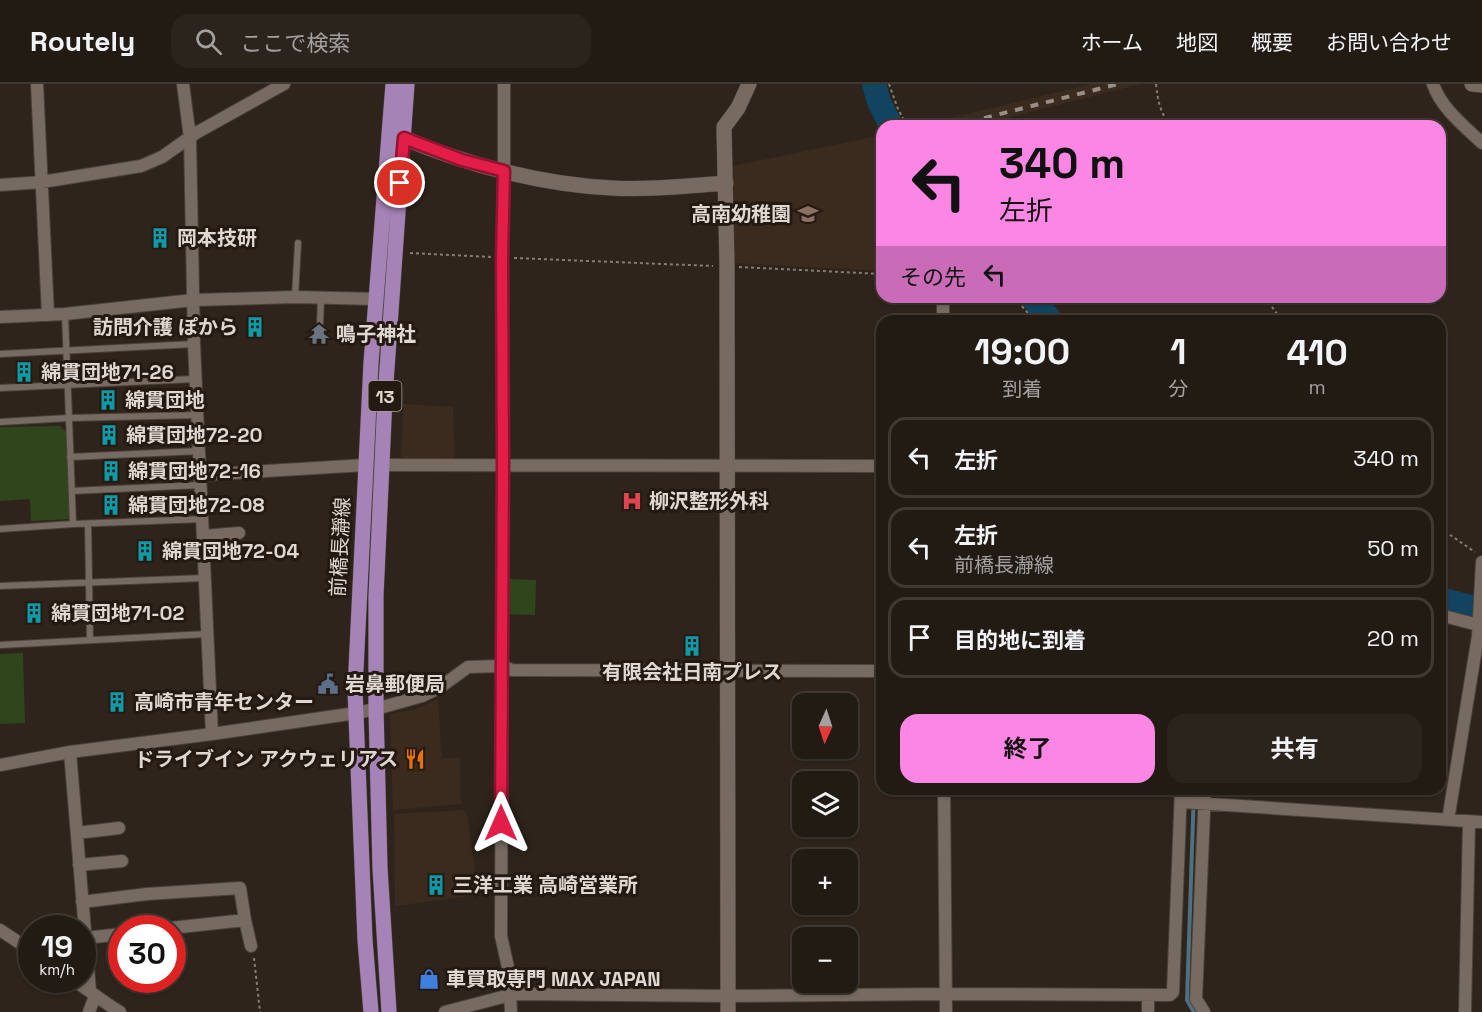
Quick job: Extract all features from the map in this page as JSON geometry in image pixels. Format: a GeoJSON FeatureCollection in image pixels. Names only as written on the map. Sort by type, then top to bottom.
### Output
{"type":"FeatureCollection","features":[{"type":"Feature","properties":{"kind":"main road","name":"前橋長瀞線"},"geometry":{"type":"LineString","coordinates":[[371,1012],[365,930],[355,690],[365,465],[393,84]]}},
{"type":"Feature","properties":{"kind":"main road","name":"前橋長瀞線"},"geometry":{"type":"LineString","coordinates":[[389,1012],[380,868],[376,596],[386,387],[407,84]]}},
{"type":"Feature","properties":{"kind":"street"},"geometry":{"type":"LineString","coordinates":[[37,84],[48,315]]}},
{"type":"Feature","properties":{"kind":"street"},"geometry":{"type":"LineString","coordinates":[[183,84],[190,138],[194,344],[212,734]]}},
{"type":"Feature","properties":{"kind":"street"},"geometry":{"type":"LineString","coordinates":[[0,185],[42,182],[141,166],[162,157],[196,133],[284,84]]}},
{"type":"Feature","properties":{"kind":"street"},"geometry":{"type":"LineString","coordinates":[[504,84],[501,936],[512,994],[511,1012]]}},
{"type":"Feature","properties":{"kind":"street"},"geometry":{"type":"LineString","coordinates":[[728,1012],[727,266],[724,127],[738,108],[749,84]]}},
{"type":"Feature","properties":{"kind":"street"},"geometry":{"type":"LineString","coordinates":[[1433,84],[1439,99],[1482,143]]}},
{"type":"Feature","properties":{"kind":"street"},"geometry":{"type":"LineString","coordinates":[[1472,84],[1482,84]]}},
{"type":"Feature","properties":{"kind":"street"},"geometry":{"type":"LineString","coordinates":[[404,138],[462,160],[574,185],[610,188],[676,188],[726,183]]}},
{"type":"Feature","properties":{"kind":"street"},"geometry":{"type":"LineString","coordinates":[[0,317],[65,314],[193,300],[295,297],[376,299]]}},
{"type":"Feature","properties":{"kind":"street"},"geometry":{"type":"LineString","coordinates":[[201,480],[365,465]]}},
{"type":"Feature","properties":{"kind":"street"},"geometry":{"type":"LineString","coordinates":[[382,465],[876,466]]}},
{"type":"Feature","properties":{"kind":"street"},"geometry":{"type":"LineString","coordinates":[[204,536],[239,533]]}},
{"type":"Feature","properties":{"kind":"street"},"geometry":{"type":"LineString","coordinates":[[1448,820],[1480,623],[1482,562]]}},
{"type":"Feature","properties":{"kind":"street"},"geometry":{"type":"LineString","coordinates":[[1446,616],[1480,623]]}},
{"type":"Feature","properties":{"kind":"street"},"geometry":{"type":"LineString","coordinates":[[0,765],[70,752],[212,734],[376,709],[422,696],[439,688],[468,667],[502,666],[512,670],[876,671]]}},
{"type":"Feature","properties":{"kind":"street"},"geometry":{"type":"LineString","coordinates":[[70,752],[83,915]]}},
{"type":"Feature","properties":{"kind":"street"},"geometry":{"type":"LineString","coordinates":[[944,795],[946,1012]]}},
{"type":"Feature","properties":{"kind":"street"},"geometry":{"type":"LineString","coordinates":[[1186,795],[1192,803],[1196,999],[1204,1012]]}},
{"type":"Feature","properties":{"kind":"street"},"geometry":{"type":"LineString","coordinates":[[445,1012],[512,994],[1170,995],[1173,992],[1192,803],[1199,795]]}},
{"type":"Feature","properties":{"kind":"street"},"geometry":{"type":"LineString","coordinates":[[1192,803],[1476,822],[1465,1012]]}},
{"type":"Feature","properties":{"kind":"street"},"geometry":{"type":"LineString","coordinates":[[77,833],[119,828]]}},
{"type":"Feature","properties":{"kind":"street"},"geometry":{"type":"LineString","coordinates":[[79,866],[122,861]]}},
{"type":"Feature","properties":{"kind":"street"},"geometry":{"type":"LineString","coordinates":[[82,902],[147,894],[240,888],[251,946]]}},
{"type":"Feature","properties":{"kind":"street"},"geometry":{"type":"LineString","coordinates":[[186,926],[245,920]]}},
{"type":"Feature","properties":{"kind":"street"},"geometry":{"type":"LineString","coordinates":[[0,930],[18,942]]}},
{"type":"Feature","properties":{"kind":"street"},"geometry":{"type":"LineString","coordinates":[[89,1012],[93,994],[120,1012]]}},
{"type":"Feature","properties":{"kind":"street"},"geometry":{"type":"LineString","coordinates":[[1148,995],[1148,1012]]}},
{"type":"Feature","properties":{"kind":"lane"},"geometry":{"type":"LineString","coordinates":[[295,297],[298,243]]}},
{"type":"Feature","properties":{"kind":"lane"},"geometry":{"type":"LineString","coordinates":[[320,324],[321,298]]}},
{"type":"Feature","properties":{"kind":"lane"},"geometry":{"type":"LineString","coordinates":[[65,314],[73,524]]}},
{"type":"Feature","properties":{"kind":"lane"},"geometry":{"type":"LineString","coordinates":[[0,354],[194,344]]}},
{"type":"Feature","properties":{"kind":"lane"},"geometry":{"type":"LineString","coordinates":[[0,388],[196,379]]}},
{"type":"Feature","properties":{"kind":"lane"},"geometry":{"type":"LineString","coordinates":[[0,422],[198,415]]}},
{"type":"Feature","properties":{"kind":"lane"},"geometry":{"type":"LineString","coordinates":[[70,457],[200,451]]}},
{"type":"Feature","properties":{"kind":"lane"},"geometry":{"type":"LineString","coordinates":[[72,491],[201,480]]}},
{"type":"Feature","properties":{"kind":"lane"},"geometry":{"type":"LineString","coordinates":[[0,529],[203,519]]}},
{"type":"Feature","properties":{"kind":"lane"},"geometry":{"type":"LineString","coordinates":[[88,524],[90,640]]}},
{"type":"Feature","properties":{"kind":"lane"},"geometry":{"type":"LineString","coordinates":[[0,586],[206,578]]}},
{"type":"Feature","properties":{"kind":"lane"},"geometry":{"type":"LineString","coordinates":[[0,645],[208,634]]}},
{"type":"Feature","properties":{"kind":"path"},"geometry":{"type":"LineString","coordinates":[[889,84],[904,120]]}},
{"type":"Feature","properties":{"kind":"path"},"geometry":{"type":"LineString","coordinates":[[1156,84],[1161,113],[1166,120]]}},
{"type":"Feature","properties":{"kind":"path"},"geometry":{"type":"LineString","coordinates":[[395,252],[876,274]]}},
{"type":"Feature","properties":{"kind":"path"},"geometry":{"type":"LineString","coordinates":[[1019,303],[1030,315]]}},
{"type":"Feature","properties":{"kind":"path"},"geometry":{"type":"LineString","coordinates":[[1446,532],[1482,557]]}},
{"type":"Feature","properties":{"kind":"path"},"geometry":{"type":"LineString","coordinates":[[251,946],[260,1012]]}},
{"type":"Feature","properties":{"kind":"shaded area"},"geometry":{"type":"Polygon","coordinates":[[[1091,84],[1141,84],[1000,120],[942,120],[1091,84]]]}},
{"type":"Feature","properties":{"kind":"shaded area","name":"高南幼稚園"},"geometry":{"type":"Polygon","coordinates":[[[876,136],[876,271],[734,263],[733,166],[876,136]]]}},
{"type":"Feature","properties":{"kind":"shaded area"},"geometry":{"type":"Polygon","coordinates":[[[403,404],[453,407],[455,462],[401,461],[403,404]]]}},
{"type":"Feature","properties":{"kind":"shaded area"},"geometry":{"type":"Polygon","coordinates":[[[438,699],[442,758],[460,758],[461,804],[393,810],[390,714],[416,709],[438,699]]]}},
{"type":"Feature","properties":{"kind":"shaded area"},"geometry":{"type":"Polygon","coordinates":[[[464,810],[467,814],[478,895],[395,906],[394,814],[464,810]]]}},
{"type":"Feature","properties":{"kind":"green space"},"geometry":{"type":"Polygon","coordinates":[[[60,426],[66,432],[70,519],[31,521],[30,499],[0,501],[0,427],[60,426]]]}},
{"type":"Feature","properties":{"kind":"green space"},"geometry":{"type":"Polygon","coordinates":[[[509,579],[536,580],[535,615],[508,614],[509,579]]]}},
{"type":"Feature","properties":{"kind":"green space"},"geometry":{"type":"Polygon","coordinates":[[[23,653],[25,723],[0,724],[0,654],[23,653]]]}},
{"type":"Feature","properties":{"kind":"waterway"},"geometry":{"type":"LineString","coordinates":[[874,84],[879,102],[888,120]]}},
{"type":"Feature","properties":{"kind":"waterway"},"geometry":{"type":"LineString","coordinates":[[1037,303],[1046,315]]}},
{"type":"Feature","properties":{"kind":"waterway"},"geometry":{"type":"LineString","coordinates":[[1446,601],[1482,610]]}},
{"type":"Feature","properties":{"kind":"waterway"},"geometry":{"type":"LineString","coordinates":[[1194,795],[1187,1000],[1194,1012]]}},
{"type":"Feature","properties":{"kind":"railway"},"geometry":{"type":"LineString","coordinates":[[977,120],[1118,84]]}},
{"type":"Feature","properties":{"kind":"place","name":"高南幼稚園"},"geometry":{"type":"Point","coordinates":[808,214]}},
{"type":"Feature","properties":{"kind":"place","name":"岡本技研"},"geometry":{"type":"Point","coordinates":[160,238]}},
{"type":"Feature","properties":{"kind":"place","name":"訪問介護 ぽから"},"geometry":{"type":"Point","coordinates":[255,327]}},
{"type":"Feature","properties":{"kind":"place","name":"鳴子神社"},"geometry":{"type":"Point","coordinates":[319,334]}},
{"type":"Feature","properties":{"kind":"place","name":"綿貫団地71-26"},"geometry":{"type":"Point","coordinates":[24,372]}},
{"type":"Feature","properties":{"kind":"place","name":"綿貫団地"},"geometry":{"type":"Point","coordinates":[108,400]}},
{"type":"Feature","properties":{"kind":"place","name":"綿貫団地72-20"},"geometry":{"type":"Point","coordinates":[109,435]}},
{"type":"Feature","properties":{"kind":"place","name":"綿貫団地72-16"},"geometry":{"type":"Point","coordinates":[111,471]}},
{"type":"Feature","properties":{"kind":"place","name":"柳沢整形外科"},"geometry":{"type":"Point","coordinates":[632,501]}},
{"type":"Feature","properties":{"kind":"place","name":"綿貫団地72-08"},"geometry":{"type":"Point","coordinates":[111,505]}},
{"type":"Feature","properties":{"kind":"place","name":"綿貫団地72-04"},"geometry":{"type":"Point","coordinates":[145,551]}},
{"type":"Feature","properties":{"kind":"place","name":"綿貫団地71-02"},"geometry":{"type":"Point","coordinates":[34,613]}},
{"type":"Feature","properties":{"kind":"place","name":"有限会社日南プレス"},"geometry":{"type":"Point","coordinates":[692,646]}},
{"type":"Feature","properties":{"kind":"place","name":"岩鼻郵便局"},"geometry":{"type":"Point","coordinates":[328,684]}},
{"type":"Feature","properties":{"kind":"place","name":"高崎市青年センター"},"geometry":{"type":"Point","coordinates":[117,702]}},
{"type":"Feature","properties":{"kind":"place","name":"ドライブイン アクウェリアス"},"geometry":{"type":"Point","coordinates":[415,759]}},
{"type":"Feature","properties":{"kind":"place","name":"三洋工業 高崎営業所"},"geometry":{"type":"Point","coordinates":[436,885]}},
{"type":"Feature","properties":{"kind":"place","name":"車買取専門 MAX JAPAN"},"geometry":{"type":"Point","coordinates":[429,979]}},
{"type":"Feature","properties":{"kind":"route"},"geometry":{"type":"LineString","coordinates":[[400,183],[404,138],[462,160],[504,171],[501,823]]}}]}
